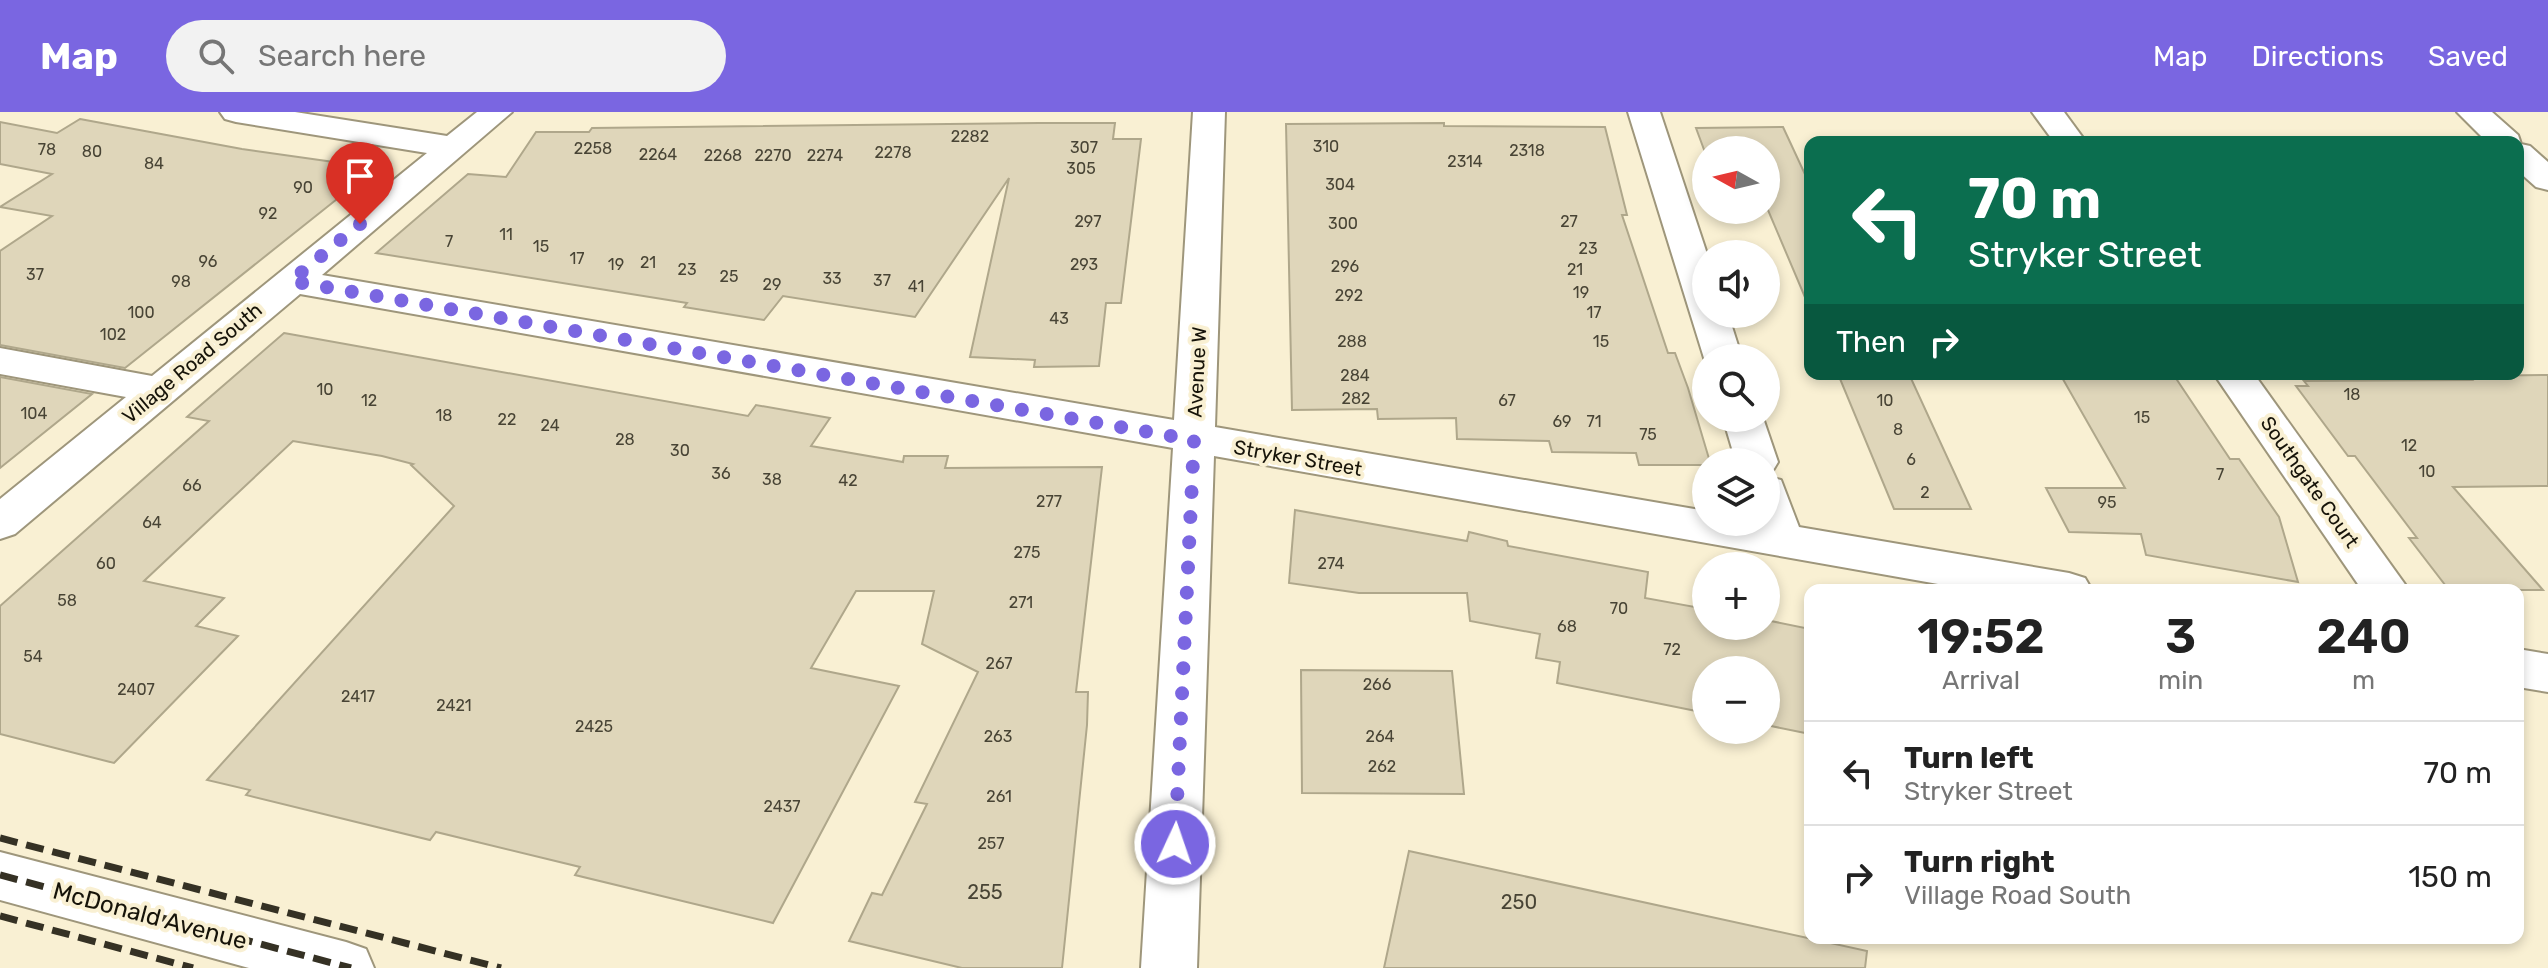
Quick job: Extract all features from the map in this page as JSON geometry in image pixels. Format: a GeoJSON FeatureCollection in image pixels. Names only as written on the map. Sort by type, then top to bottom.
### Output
{"type":"FeatureCollection","features":[{"type":"Feature","properties":{"kind":"street"},"geometry":{"type":"LineString","coordinates":[[236,112],[453,147]]}},
{"type":"Feature","properties":{"kind":"street","name":"Village Road South"},"geometry":{"type":"LineString","coordinates":[[0,523],[496,112]]}},
{"type":"Feature","properties":{"kind":"street","name":"Avenue W"},"geometry":{"type":"LineString","coordinates":[[1169,968],[1209,112]]}},
{"type":"Feature","properties":{"kind":"street"},"geometry":{"type":"LineString","coordinates":[[1644,112],[1692,261]]}},
{"type":"Feature","properties":{"kind":"street"},"geometry":{"type":"LineString","coordinates":[[2048,112],[2066,136]]}},
{"type":"Feature","properties":{"kind":"street"},"geometry":{"type":"LineString","coordinates":[[2473,112],[2499,136]]}},
{"type":"Feature","properties":{"kind":"street"},"geometry":{"type":"LineString","coordinates":[[2524,158],[2548,180]]}},
{"type":"Feature","properties":{"kind":"street","name":"Stryker Street"},"geometry":{"type":"LineString","coordinates":[[291,281],[2034,584]]}},
{"type":"Feature","properties":{"kind":"street"},"geometry":{"type":"LineString","coordinates":[[0,361],[160,390]]}},
{"type":"Feature","properties":{"kind":"street","name":"Southgate Court"},"geometry":{"type":"LineString","coordinates":[[2238,380],[2382,584]]}},
{"type":"Feature","properties":{"kind":"street"},"geometry":{"type":"LineString","coordinates":[[1780,535],[1782,541]]}},
{"type":"Feature","properties":{"kind":"street"},"geometry":{"type":"LineString","coordinates":[[2524,669],[2548,673]]}},
{"type":"Feature","properties":{"kind":"street","name":"McDonald Avenue"},"geometry":{"type":"LineString","coordinates":[[0,876],[346,968]]}},
{"type":"Feature","properties":{"kind":"building"},"geometry":{"type":"Polygon","coordinates":[[[80,119],[242,149],[376,168],[125,368],[0,345],[0,251],[52,216],[0,207],[52,174],[0,164],[0,122],[57,133],[80,119]]]}},
{"type":"Feature","properties":{"kind":"building"},"geometry":{"type":"Polygon","coordinates":[[[1115,123],[1113,139],[1141,139],[1121,303],[1106,303],[1099,366],[1034,367],[1035,360],[970,357],[1009,178],[915,317],[783,296],[764,320],[684,307],[687,303],[376,253],[468,174],[506,177],[536,132],[589,132],[592,128],[1115,123]]]}},
{"type":"Feature","properties":{"kind":"building"},"geometry":{"type":"Polygon","coordinates":[[[1444,123],[1444,126],[1605,127],[1627,215],[1622,215],[1668,353],[1675,353],[1688,388],[1692,401],[1692,432],[1701,432],[1706,448],[1692,448],[1692,465],[1639,465],[1636,453],[1552,452],[1549,441],[1457,439],[1456,418],[1378,419],[1377,409],[1292,410],[1286,124],[1444,123]]]}},
{"type":"Feature","properties":{"kind":"building"},"geometry":{"type":"Polygon","coordinates":[[[1783,127],[1804,172],[1804,295],[1774,224],[1780,224],[1780,136],[1699,136],[1696,128],[1783,127]]]}},
{"type":"Feature","properties":{"kind":"building"},"geometry":{"type":"Polygon","coordinates":[[[284,333],[748,416],[756,405],[830,418],[811,446],[903,462],[904,456],[948,456],[945,468],[1102,467],[1076,692],[1088,692],[1087,725],[1062,968],[962,968],[849,941],[872,893],[882,895],[927,804],[915,802],[978,672],[922,644],[934,591],[856,591],[811,668],[899,686],[773,923],[575,875],[580,867],[436,832],[430,840],[246,795],[250,790],[207,780],[454,506],[413,464],[382,456],[293,441],[144,581],[224,598],[196,626],[238,636],[114,763],[0,734],[0,606],[209,421],[187,417],[284,333]]]}},
{"type":"Feature","properties":{"kind":"building"},"geometry":{"type":"Polygon","coordinates":[[[2524,375],[2548,375],[2548,486],[2453,487],[2543,590],[2524,590],[2524,584],[2444,584],[2409,538],[2417,538],[2355,456],[2348,456],[2296,386],[2308,386],[2304,381],[2524,380],[2524,375]]]}},
{"type":"Feature","properties":{"kind":"building"},"geometry":{"type":"Polygon","coordinates":[[[0,377],[92,394],[0,468],[0,377]]]}},
{"type":"Feature","properties":{"kind":"building"},"geometry":{"type":"Polygon","coordinates":[[[1840,380],[1912,380],[1971,509],[1894,509],[1840,380]]]}},
{"type":"Feature","properties":{"kind":"building"},"geometry":{"type":"Polygon","coordinates":[[[2063,380],[2177,380],[2230,459],[2239,459],[2279,517],[2298,582],[2146,555],[2141,534],[2069,532],[2046,488],[2125,488],[2063,380]]]}},
{"type":"Feature","properties":{"kind":"building"},"geometry":{"type":"Polygon","coordinates":[[[1295,510],[1467,541],[1469,532],[1507,541],[1508,546],[1648,572],[1645,598],[1692,606],[1692,640],[1780,640],[1780,623],[1804,628],[1804,733],[1780,728],[1780,656],[1692,656],[1692,710],[1557,683],[1560,662],[1536,658],[1540,634],[1470,621],[1467,593],[1359,593],[1289,583],[1295,510]]]}},
{"type":"Feature","properties":{"kind":"building"},"geometry":{"type":"Polygon","coordinates":[[[1301,670],[1452,671],[1464,794],[1302,793],[1301,670]]]}},
{"type":"Feature","properties":{"kind":"building"},"geometry":{"type":"Polygon","coordinates":[[[1409,851],[1804,937],[1804,944],[1835,944],[1867,951],[1865,968],[1384,968],[1409,851]]]}},
{"type":"Feature","properties":{"kind":"railway"},"geometry":{"type":"LineString","coordinates":[[0,838],[501,968]]}},
{"type":"Feature","properties":{"kind":"railway"},"geometry":{"type":"LineString","coordinates":[[0,875],[351,968]]}},
{"type":"Feature","properties":{"kind":"railway"},"geometry":{"type":"LineString","coordinates":[[0,916],[193,968]]}},
{"type":"Feature","properties":{"kind":"route"},"geometry":{"type":"LineString","coordinates":[[360,224],[291,281],[1194,440],[1175,844]]}}]}
